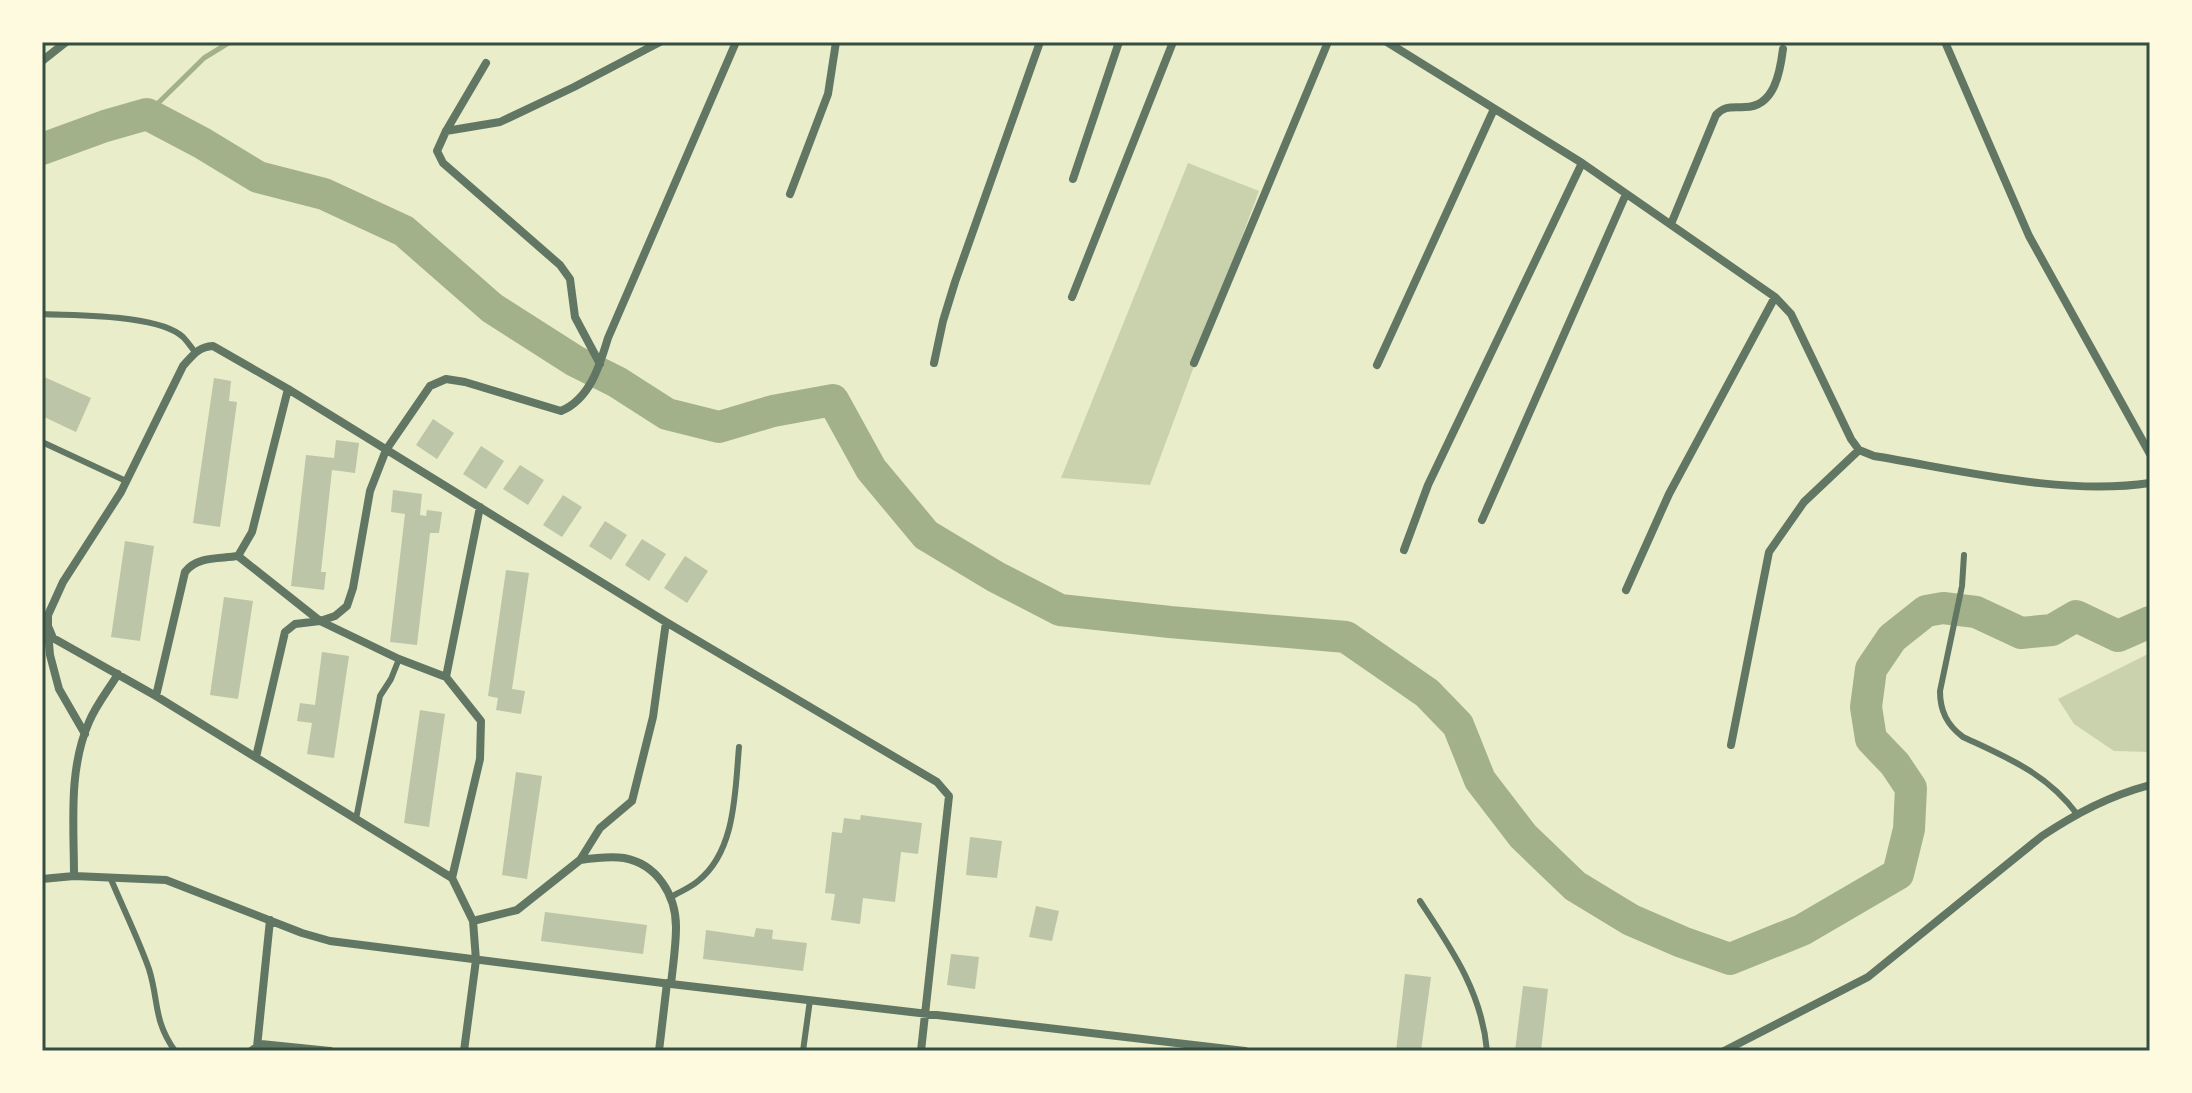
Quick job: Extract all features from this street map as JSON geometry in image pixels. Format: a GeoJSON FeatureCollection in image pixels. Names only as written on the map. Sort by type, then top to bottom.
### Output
{"type":"FeatureCollection","features":[{"type":"Feature","properties":{"kind":"street"},"geometry":{"type":"LineString","coordinates":[[42,61],[66,42]]}},
{"type":"Feature","properties":{"kind":"street"},"geometry":{"type":"LineString","coordinates":[[446,131],[500,122],[660,42]]}},
{"type":"Feature","properties":{"kind":"street"},"geometry":{"type":"LineString","coordinates":[[256,757],[285,632],[295,624],[335,616],[347,606],[370,491],[386,450],[430,386],[446,379],[465,382],[561,411],[587,390],[736,42]]}},
{"type":"Feature","properties":{"kind":"street"},"geometry":{"type":"LineString","coordinates":[[790,194],[828,94],[836,42]]}},
{"type":"Feature","properties":{"kind":"street"},"geometry":{"type":"LineString","coordinates":[[934,363],[955,282],[1040,42]]}},
{"type":"Feature","properties":{"kind":"street"},"geometry":{"type":"LineString","coordinates":[[1073,179],[1119,42]]}},
{"type":"Feature","properties":{"kind":"street"},"geometry":{"type":"LineString","coordinates":[[1072,297],[1173,42]]}},
{"type":"Feature","properties":{"kind":"street"},"geometry":{"type":"LineString","coordinates":[[1194,363],[1328,42]]}},
{"type":"Feature","properties":{"kind":"street"},"geometry":{"type":"LineString","coordinates":[[1387,42],[1582,163],[1775,297],[1791,314],[1826,391],[1859,450],[1874,456],[2039,483],[2125,487],[2150,483]]}},
{"type":"Feature","properties":{"kind":"street"},"geometry":{"type":"LineString","coordinates":[[1945,42],[2029,236],[2150,454]]}},
{"type":"Feature","properties":{"kind":"street"},"geometry":{"type":"LineString","coordinates":[[1671,224],[1716,115],[1722,109],[1760,105],[1770,96],[1781,66],[1783,49]]}},
{"type":"Feature","properties":{"kind":"street"},"geometry":{"type":"LineString","coordinates":[[486,63],[437,151],[443,163],[560,265],[570,279],[575,317],[600,365]]}},
{"type":"Feature","properties":{"kind":"street"},"geometry":{"type":"LineString","coordinates":[[1377,365],[1494,109]]}},
{"type":"Feature","properties":{"kind":"street"},"geometry":{"type":"LineString","coordinates":[[1404,550],[1428,485],[1582,163]]}},
{"type":"Feature","properties":{"kind":"street"},"geometry":{"type":"LineString","coordinates":[[1482,520],[1626,194]]}},
{"type":"Feature","properties":{"kind":"street"},"geometry":{"type":"LineString","coordinates":[[1626,590],[1669,494],[1775,297]]}},
{"type":"Feature","properties":{"kind":"street"},"geometry":{"type":"LineString","coordinates":[[85,734],[59,689],[50,655],[48,615],[63,582],[126,481],[183,366],[195,352],[213,346],[666,622],[937,782],[949,796],[921,1051]]}},
{"type":"Feature","properties":{"kind":"street"},"geometry":{"type":"LineString","coordinates":[[238,556],[252,532],[288,389]]}},
{"type":"Feature","properties":{"kind":"street"},"geometry":{"type":"LineString","coordinates":[[1731,745],[1769,552],[1804,502],[1859,450]]}},
{"type":"Feature","properties":{"kind":"street"},"geometry":{"type":"LineString","coordinates":[[446,677],[480,507]]}},
{"type":"Feature","properties":{"kind":"street"},"geometry":{"type":"LineString","coordinates":[[156,696],[185,572],[197,561],[238,556],[320,621],[399,659],[446,677],[481,721],[480,759],[452,878]]}},
{"type":"Feature","properties":{"kind":"street"},"geometry":{"type":"LineString","coordinates":[[473,921],[517,910],[580,860],[600,828],[632,801],[653,717],[666,622]]}},
{"type":"Feature","properties":{"kind":"street"},"geometry":{"type":"LineString","coordinates":[[48,626],[53,638],[156,696],[452,878],[473,921],[476,960],[464,1051]]}},
{"type":"Feature","properties":{"kind":"street"},"geometry":{"type":"LineString","coordinates":[[74,876],[73,786],[89,720],[118,674]]}},
{"type":"Feature","properties":{"kind":"street"},"geometry":{"type":"LineString","coordinates":[[1724,1051],[1868,977],[2042,836],[2077,814],[2097,803],[2150,785]]}},
{"type":"Feature","properties":{"kind":"street"},"geometry":{"type":"LineString","coordinates":[[580,860],[603,857],[645,865],[660,878],[671,897],[676,925],[659,1051]]}},
{"type":"Feature","properties":{"kind":"street"},"geometry":{"type":"LineString","coordinates":[[42,879],[74,876],[166,880],[330,941],[1182,1047],[1245,1051]]}},
{"type":"Feature","properties":{"kind":"street"},"geometry":{"type":"LineString","coordinates":[[254,1049],[270,920]]}},
{"type":"Feature","properties":{"kind":"street"},"geometry":{"type":"LineString","coordinates":[[254,1049],[261,1044],[330,1051]]}},
{"type":"Feature","properties":{"kind":"lane"},"geometry":{"type":"LineString","coordinates":[[42,314],[118,317],[158,325],[182,335],[195,352]]}},
{"type":"Feature","properties":{"kind":"lane"},"geometry":{"type":"LineString","coordinates":[[42,442],[126,481]]}},
{"type":"Feature","properties":{"kind":"lane"},"geometry":{"type":"LineString","coordinates":[[1964,555],[1962,586],[1940,691],[1941,709],[1949,725],[1963,737],[2044,779],[2077,814]]}},
{"type":"Feature","properties":{"kind":"lane"},"geometry":{"type":"LineString","coordinates":[[356,819],[380,696],[399,659]]}},
{"type":"Feature","properties":{"kind":"lane"},"geometry":{"type":"LineString","coordinates":[[671,897],[698,882],[723,847],[729,831],[739,747]]}},
{"type":"Feature","properties":{"kind":"lane"},"geometry":{"type":"LineString","coordinates":[[110,877],[149,970],[157,1016],[175,1051]]}},
{"type":"Feature","properties":{"kind":"lane"},"geometry":{"type":"LineString","coordinates":[[1420,901],[1469,981],[1480,1011],[1487,1051]]}},
{"type":"Feature","properties":{"kind":"lane"},"geometry":{"type":"LineString","coordinates":[[803,1051],[810,1000]]}},
{"type":"Feature","properties":{"kind":"green space"},"geometry":{"type":"Polygon","coordinates":[[[1188,163],[1259,191],[1150,485],[1061,478],[1188,163]]]}},
{"type":"Feature","properties":{"kind":"green space"},"geometry":{"type":"Polygon","coordinates":[[[2150,653],[2150,752],[2114,751],[2074,724],[2058,699],[2150,653]]]}},
{"type":"Feature","properties":{"kind":"building"},"geometry":{"type":"Polygon","coordinates":[[[42,376],[91,398],[76,432],[42,416],[42,376]]]}},
{"type":"Feature","properties":{"kind":"building"},"geometry":{"type":"Polygon","coordinates":[[[214,378],[231,381],[229,401],[237,402],[220,527],[193,523],[214,378]]]}},
{"type":"Feature","properties":{"kind":"building"},"geometry":{"type":"Polygon","coordinates":[[[433,419],[454,433],[437,459],[416,445],[433,419]]]}},
{"type":"Feature","properties":{"kind":"building"},"geometry":{"type":"Polygon","coordinates":[[[336,440],[359,443],[355,473],[332,470],[321,572],[326,572],[324,590],[291,586],[306,455],[334,458],[336,440]]]}},
{"type":"Feature","properties":{"kind":"building"},"geometry":{"type":"Polygon","coordinates":[[[481,446],[504,461],[486,489],[463,474],[481,446]]]}},
{"type":"Feature","properties":{"kind":"building"},"geometry":{"type":"Polygon","coordinates":[[[520,465],[544,480],[528,505],[503,489],[520,465]]]}},
{"type":"Feature","properties":{"kind":"building"},"geometry":{"type":"Polygon","coordinates":[[[393,490],[422,494],[420,515],[426,516],[427,510],[442,512],[439,533],[430,533],[417,645],[390,642],[405,514],[391,512],[393,490]]]}},
{"type":"Feature","properties":{"kind":"building"},"geometry":{"type":"Polygon","coordinates":[[[563,495],[582,507],[562,537],[543,525],[563,495]]]}},
{"type":"Feature","properties":{"kind":"building"},"geometry":{"type":"Polygon","coordinates":[[[605,521],[627,535],[611,560],[589,546],[605,521]]]}},
{"type":"Feature","properties":{"kind":"building"},"geometry":{"type":"Polygon","coordinates":[[[642,539],[666,554],[649,581],[625,565],[642,539]]]}},
{"type":"Feature","properties":{"kind":"building"},"geometry":{"type":"Polygon","coordinates":[[[125,541],[154,546],[140,641],[111,637],[125,541]]]}},
{"type":"Feature","properties":{"kind":"building"},"geometry":{"type":"Polygon","coordinates":[[[685,556],[708,571],[687,603],[664,588],[685,556]]]}},
{"type":"Feature","properties":{"kind":"building"},"geometry":{"type":"Polygon","coordinates":[[[506,570],[529,573],[512,689],[525,691],[521,714],[496,710],[498,698],[488,696],[506,570]]]}},
{"type":"Feature","properties":{"kind":"building"},"geometry":{"type":"Polygon","coordinates":[[[224,597],[253,601],[238,699],[210,695],[224,597]]]}},
{"type":"Feature","properties":{"kind":"building"},"geometry":{"type":"Polygon","coordinates":[[[322,652],[349,656],[334,758],[307,754],[312,723],[297,721],[300,703],[315,705],[322,652]]]}},
{"type":"Feature","properties":{"kind":"building"},"geometry":{"type":"Polygon","coordinates":[[[420,710],[445,714],[429,827],[404,823],[420,710]]]}},
{"type":"Feature","properties":{"kind":"building"},"geometry":{"type":"Polygon","coordinates":[[[516,772],[542,776],[527,879],[502,875],[516,772]]]}},
{"type":"Feature","properties":{"kind":"building"},"geometry":{"type":"Polygon","coordinates":[[[861,815],[922,823],[918,854],[901,852],[895,902],[863,898],[860,924],[831,920],[835,894],[825,893],[832,832],[842,833],[844,818],[860,820],[861,815]]]}},
{"type":"Feature","properties":{"kind":"building"},"geometry":{"type":"Polygon","coordinates":[[[970,837],[1002,841],[997,878],[966,875],[970,837]]]}},
{"type":"Feature","properties":{"kind":"building"},"geometry":{"type":"Polygon","coordinates":[[[1036,906],[1059,911],[1052,941],[1029,937],[1036,906]]]}},
{"type":"Feature","properties":{"kind":"building"},"geometry":{"type":"Polygon","coordinates":[[[545,912],[647,925],[643,954],[541,941],[545,912]]]}},
{"type":"Feature","properties":{"kind":"building"},"geometry":{"type":"Polygon","coordinates":[[[756,928],[773,930],[772,939],[807,943],[803,971],[703,959],[706,930],[754,937],[756,928]]]}},
{"type":"Feature","properties":{"kind":"building"},"geometry":{"type":"Polygon","coordinates":[[[951,954],[979,957],[975,989],[947,985],[951,954]]]}},
{"type":"Feature","properties":{"kind":"building"},"geometry":{"type":"Polygon","coordinates":[[[1405,974],[1431,977],[1421,1051],[1396,1051],[1405,974]]]}},
{"type":"Feature","properties":{"kind":"building"},"geometry":{"type":"Polygon","coordinates":[[[1523,986],[1548,989],[1541,1051],[1515,1051],[1523,986]]]}},
{"type":"Feature","properties":{"kind":"waterway"},"geometry":{"type":"LineString","coordinates":[[147,114],[204,58],[230,42]]}},
{"type":"Feature","properties":{"kind":"waterway"},"geometry":{"type":"LineString","coordinates":[[42,149],[147,114],[258,177],[324,194],[404,231],[492,308],[667,414],[719,427],[773,411],[833,400],[871,469],[926,535],[996,577],[1060,610],[1346,637],[1427,693],[1458,725],[1480,780],[1523,836],[1575,886],[1631,920],[1730,959],[1802,930],[1898,874],[1909,829],[1911,788],[1895,764],[1871,739],[1866,707],[1871,669],[1892,638],[1926,611],[1943,608],[1976,612],[2021,633],[2052,630],[2076,616],[2118,636],[2150,622]]}}]}
